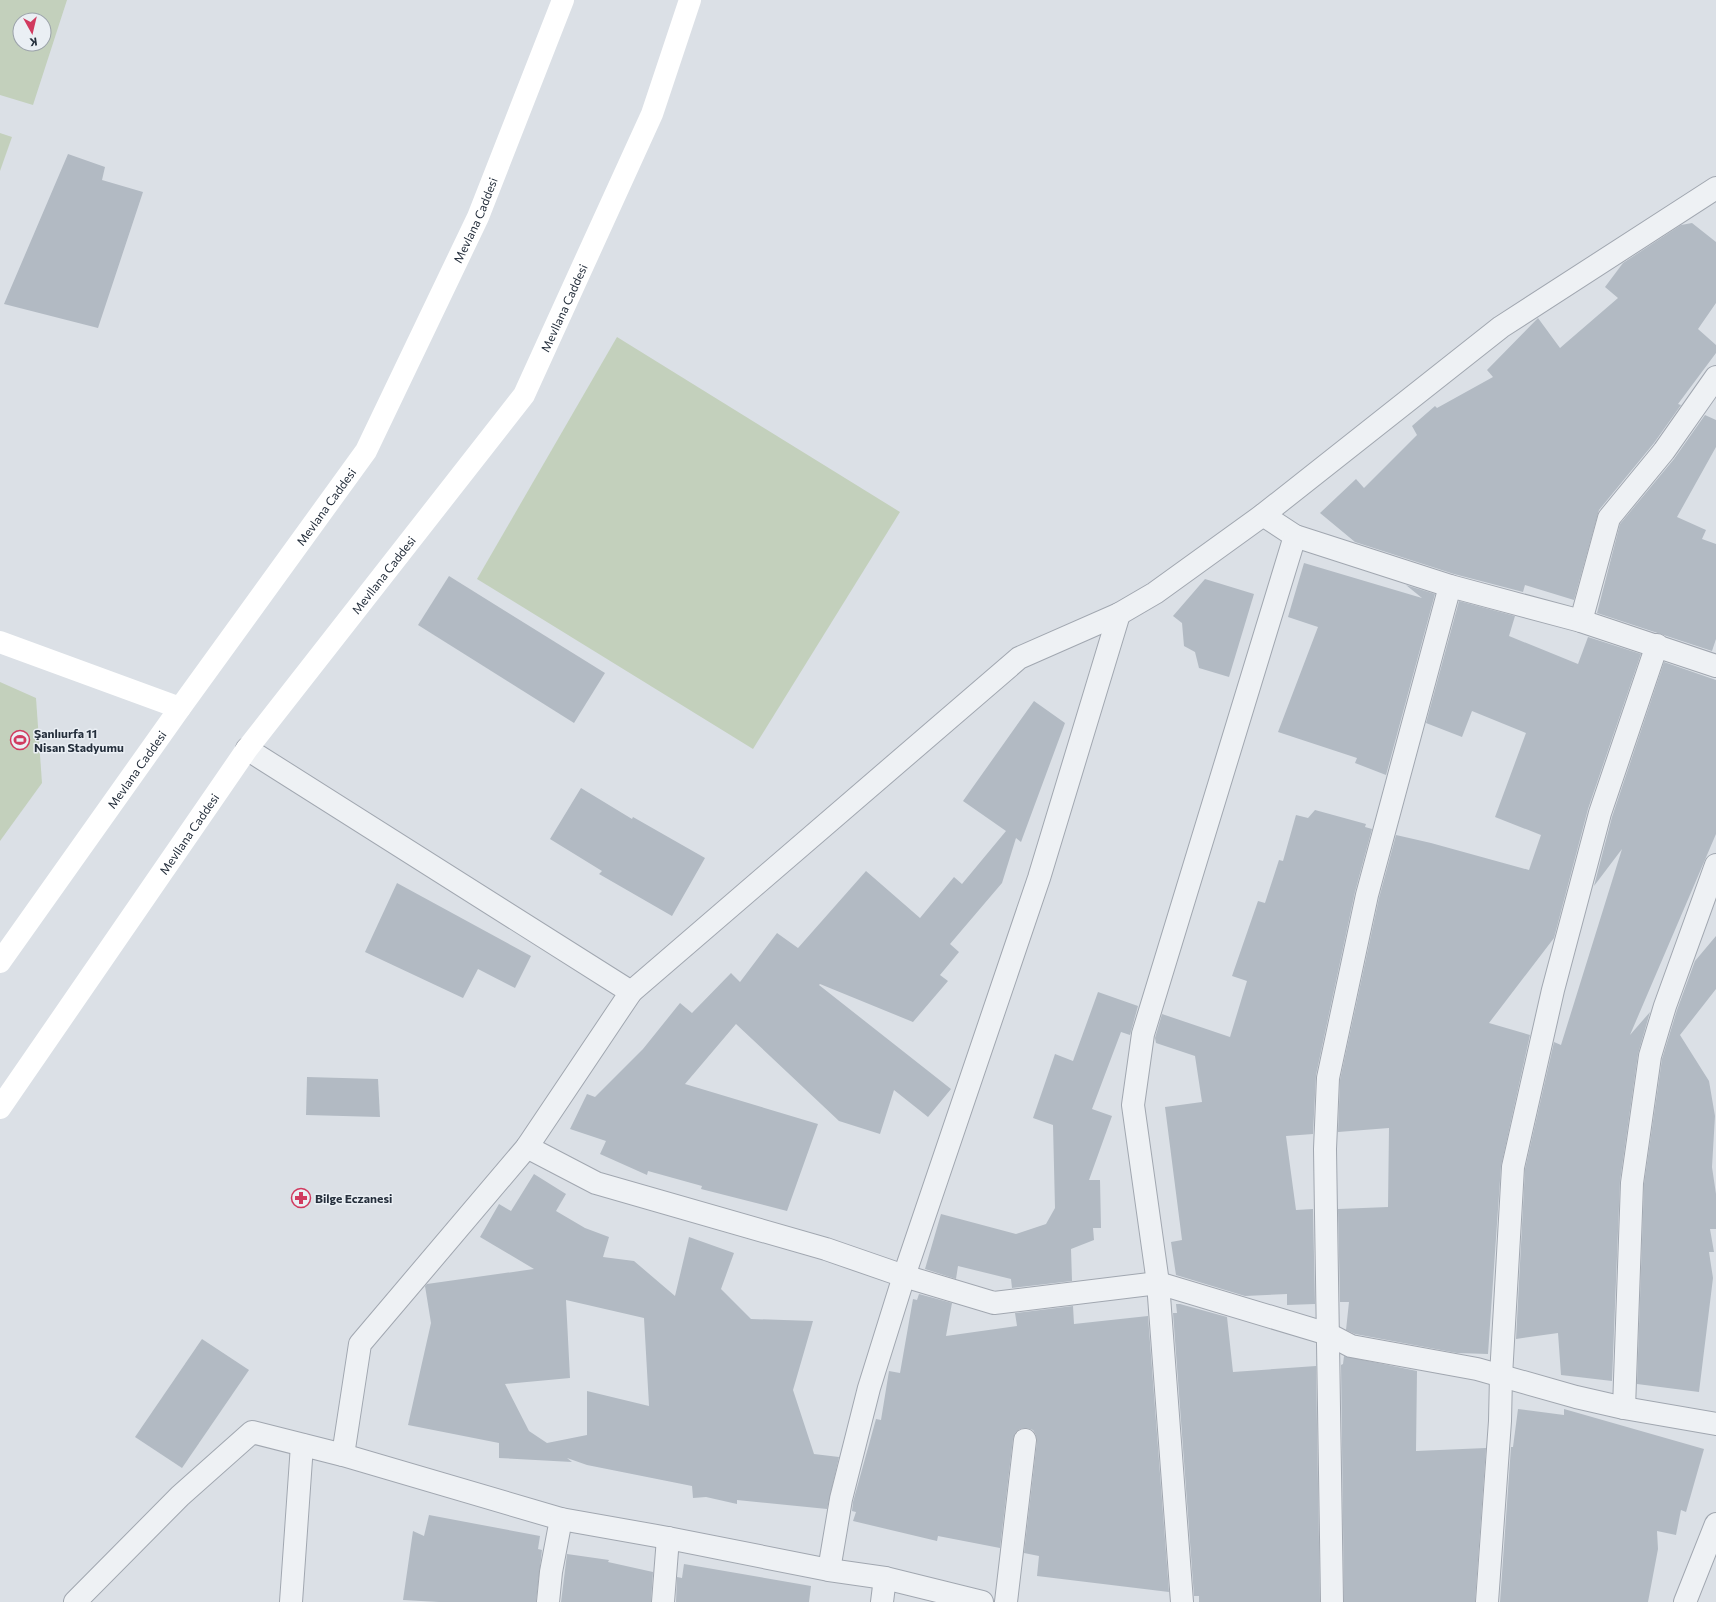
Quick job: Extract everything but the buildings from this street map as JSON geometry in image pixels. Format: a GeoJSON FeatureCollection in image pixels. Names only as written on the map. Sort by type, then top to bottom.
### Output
{"type":"FeatureCollection","features":[{"type":"Feature","properties":{"kind":"main road","name":"Mevlana Caddesi"},"geometry":{"type":"LineString","coordinates":[[0,962],[180,708],[366,451],[478,217],[563,0]]}},
{"type":"Feature","properties":{"kind":"main road","name":"Mevllana Caddesi"},"geometry":{"type":"LineString","coordinates":[[0,1108],[247,749],[524,395],[652,114],[690,0]]}},
{"type":"Feature","properties":{"kind":"main road"},"geometry":{"type":"LineString","coordinates":[[0,642],[180,708]]}},
{"type":"Feature","properties":{"kind":"street"},"geometry":{"type":"LineString","coordinates":[[343,1454],[360,1344],[527,1147],[631,992],[1019,658],[1118,614],[1155,593],[1263,515],[1500,326],[1716,188]]}},
{"type":"Feature","properties":{"kind":"street"},"geometry":{"type":"LineString","coordinates":[[1581,621],[1609,518],[1664,451],[1716,377]]}},
{"type":"Feature","properties":{"kind":"street"},"geometry":{"type":"LineString","coordinates":[[1263,515],[1295,536],[1450,586],[1581,621],[1657,645],[1716,666]]}},
{"type":"Feature","properties":{"kind":"street"},"geometry":{"type":"LineString","coordinates":[[1182,1602],[1158,1283],[1133,1104],[1143,1034],[1295,536]]}},
{"type":"Feature","properties":{"kind":"street"},"geometry":{"type":"LineString","coordinates":[[1332,1602],[1325,1149],[1328,1078],[1367,895],[1450,586]]}},
{"type":"Feature","properties":{"kind":"street"},"geometry":{"type":"LineString","coordinates":[[829,1570],[841,1499],[869,1388],[904,1276],[1039,878],[1118,614]]}},
{"type":"Feature","properties":{"kind":"street"},"geometry":{"type":"LineString","coordinates":[[1487,1602],[1500,1421],[1500,1376],[1514,1167],[1552,990],[1600,812],[1657,645]]}},
{"type":"Feature","properties":{"kind":"street"},"geometry":{"type":"LineString","coordinates":[[247,749],[631,992]]}},
{"type":"Feature","properties":{"kind":"street"},"geometry":{"type":"LineString","coordinates":[[1624,1408],[1632,1183],[1650,1056],[1665,1006],[1716,865]]}},
{"type":"Feature","properties":{"kind":"street"},"geometry":{"type":"LineString","coordinates":[[527,1147],[596,1183],[826,1250],[904,1276],[994,1303],[1158,1283],[1328,1334],[1351,1346],[1477,1369],[1576,1397],[1624,1408],[1716,1424]]}},
{"type":"Feature","properties":{"kind":"street"},"geometry":{"type":"LineString","coordinates":[[75,1602],[180,1496],[252,1432],[343,1454],[561,1520],[668,1538],[829,1570],[885,1578],[982,1602]]}},
{"type":"Feature","properties":{"kind":"street"},"geometry":{"type":"LineString","coordinates":[[1006,1602],[1025,1440]]}},
{"type":"Feature","properties":{"kind":"street"},"geometry":{"type":"LineString","coordinates":[[291,1602],[302,1445]]}},
{"type":"Feature","properties":{"kind":"street"},"geometry":{"type":"LineString","coordinates":[[548,1602],[551,1572],[561,1520]]}},
{"type":"Feature","properties":{"kind":"street"},"geometry":{"type":"LineString","coordinates":[[1686,1602],[1716,1524]]}},
{"type":"Feature","properties":{"kind":"street"},"geometry":{"type":"LineString","coordinates":[[663,1602],[668,1538]]}},
{"type":"Feature","properties":{"kind":"street"},"geometry":{"type":"LineString","coordinates":[[882,1602],[885,1578]]}},
{"type":"Feature","properties":{"kind":"green space"},"geometry":{"type":"Polygon","coordinates":[[[0,0],[67,0],[52,46],[52,12],[12,12],[12,52],[50,52],[33,105],[0,95],[0,0]]]}},
{"type":"Feature","properties":{"kind":"green space"},"geometry":{"type":"Polygon","coordinates":[[[0,133],[12,137],[0,171],[0,133]]]}},
{"type":"Feature","properties":{"kind":"green space"},"geometry":{"type":"Polygon","coordinates":[[[617,337],[900,512],[753,749],[477,579],[617,337]]]}},
{"type":"Feature","properties":{"kind":"green space","name":"Şanlıurfa 11 Nisan Stadyumu"},"geometry":{"type":"Polygon","coordinates":[[[0,682],[36,698],[42,783],[0,841],[0,682]]]}},
{"type":"Feature","properties":{"kind":"place","name":"Şanlıurfa 11 Nisan Stadyumu"},"geometry":{"type":"Point","coordinates":[20,740]}},
{"type":"Feature","properties":{"kind":"place","name":"Bilge Eczanesi"},"geometry":{"type":"Point","coordinates":[301,1198]}}]}
